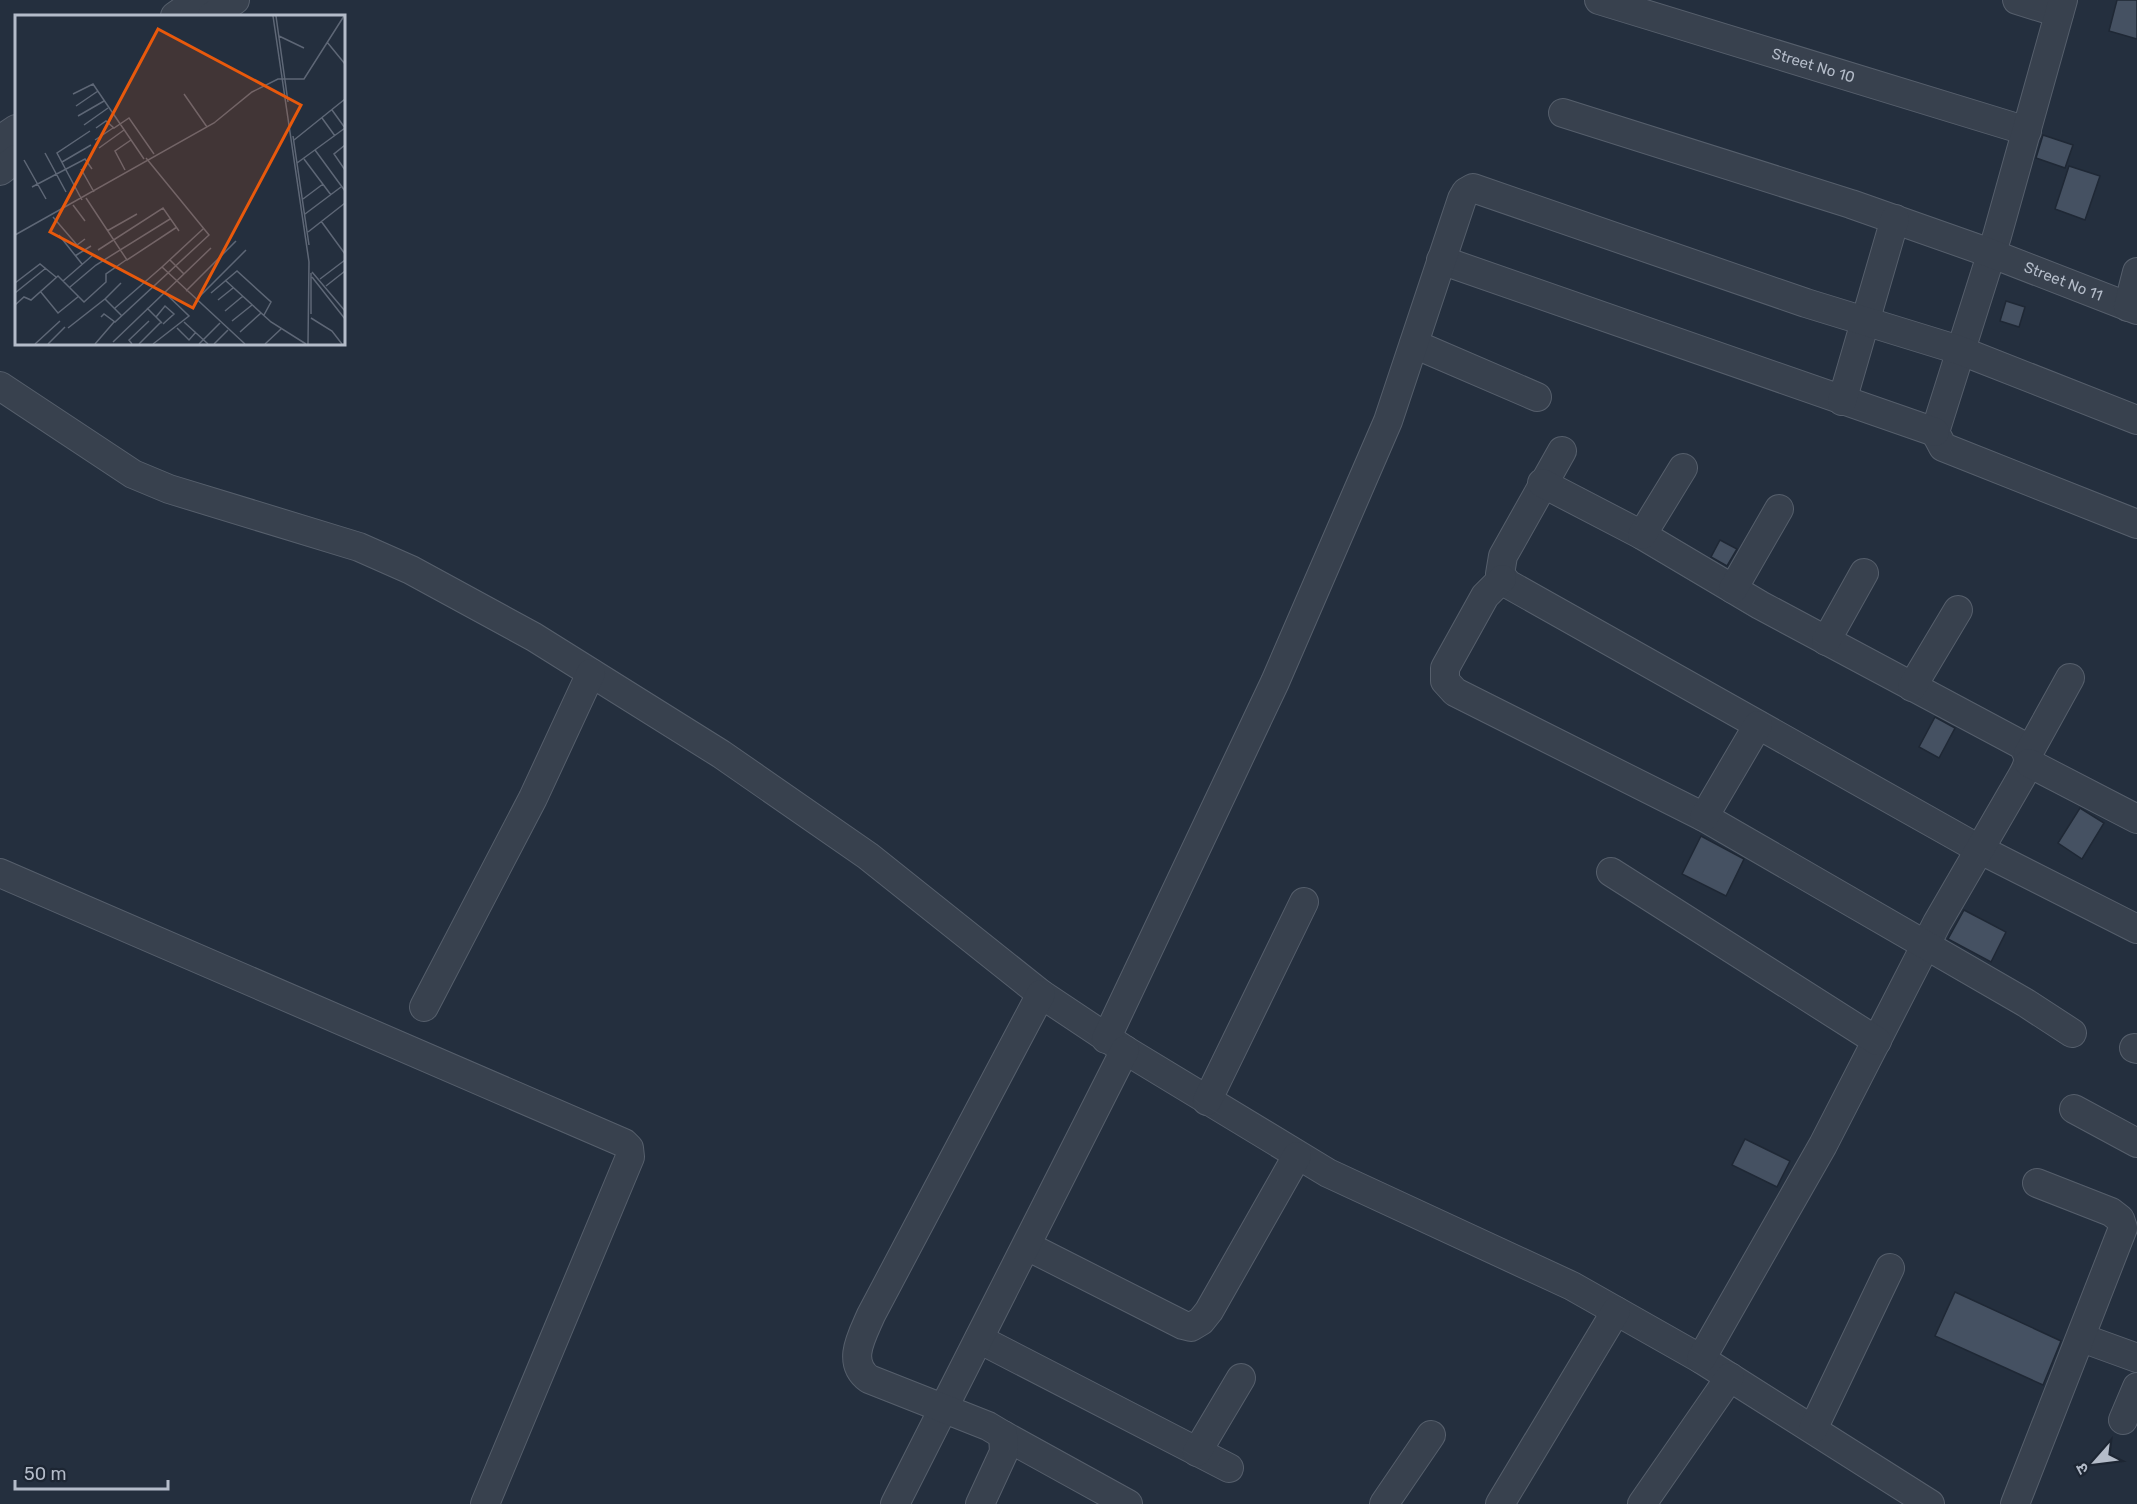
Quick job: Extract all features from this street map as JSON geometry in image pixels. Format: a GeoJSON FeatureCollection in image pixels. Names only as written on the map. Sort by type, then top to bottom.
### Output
{"type":"FeatureCollection","features":[{"type":"Feature","properties":{"kind":"street"},"geometry":{"type":"LineString","coordinates":[[176,15],[198,0]]}},
{"type":"Feature","properties":{"kind":"street"},"geometry":{"type":"LineString","coordinates":[[213,15],[235,0]]}},
{"type":"Feature","properties":{"kind":"street","name":"Street No 10"},"geometry":{"type":"LineString","coordinates":[[1599,0],[2027,131]]}},
{"type":"Feature","properties":{"kind":"street"},"geometry":{"type":"LineString","coordinates":[[1935,432],[2027,131],[2061,6],[2017,0]]}},
{"type":"Feature","properties":{"kind":"street","name":"Street No 11"},"geometry":{"type":"LineString","coordinates":[[1563,113],[1895,219],[2132,308]]}},
{"type":"Feature","properties":{"kind":"street"},"geometry":{"type":"LineString","coordinates":[[0,140],[15,130]]}},
{"type":"Feature","properties":{"kind":"street"},"geometry":{"type":"LineString","coordinates":[[0,171],[15,160]]}},
{"type":"Feature","properties":{"kind":"street"},"geometry":{"type":"LineString","coordinates":[[895,1504],[1027,1246],[1275,682],[1388,421],[1466,192],[1473,188],[1866,321],[1959,350],[2137,420]]}},
{"type":"Feature","properties":{"kind":"street"},"geometry":{"type":"LineString","coordinates":[[1842,401],[1895,219]]}},
{"type":"Feature","properties":{"kind":"street"},"geometry":{"type":"LineString","coordinates":[[1441,260],[1935,432],[1943,447],[2137,524]]}},
{"type":"Feature","properties":{"kind":"street"},"geometry":{"type":"LineString","coordinates":[[2132,308],[2137,272]]}},
{"type":"Feature","properties":{"kind":"street"},"geometry":{"type":"LineString","coordinates":[[1414,344],[1537,397]]}},
{"type":"Feature","properties":{"kind":"street"},"geometry":{"type":"LineString","coordinates":[[0,386],[133,474],[169,489],[359,547],[430,580],[534,637],[721,754],[868,856],[1041,994],[1115,1044],[1297,1156],[1368,1193],[1447,1227],[1572,1286],[1701,1359],[1930,1504]]}},
{"type":"Feature","properties":{"kind":"street"},"geometry":{"type":"LineString","coordinates":[[1562,451],[1503,556],[1499,567],[1502,579],[1979,849],[2137,929]]}},
{"type":"Feature","properties":{"kind":"street"},"geometry":{"type":"LineString","coordinates":[[1642,535],[1683,468]]}},
{"type":"Feature","properties":{"kind":"street"},"geometry":{"type":"LineString","coordinates":[[1542,483],[1642,535],[1826,641],[2022,745],[2029,758],[2137,819]]}},
{"type":"Feature","properties":{"kind":"street"},"geometry":{"type":"LineString","coordinates":[[1733,589],[1779,509]]}},
{"type":"Feature","properties":{"kind":"street"},"geometry":{"type":"LineString","coordinates":[[1826,641],[1864,573]]}},
{"type":"Feature","properties":{"kind":"street"},"geometry":{"type":"LineString","coordinates":[[1502,579],[1485,596],[1445,668],[1445,681],[1455,692],[1704,817],[1927,945],[2072,1033]]}},
{"type":"Feature","properties":{"kind":"street"},"geometry":{"type":"LineString","coordinates":[[1912,687],[1958,610]]}},
{"type":"Feature","properties":{"kind":"street"},"geometry":{"type":"LineString","coordinates":[[424,1007],[533,798],[591,673]]}},
{"type":"Feature","properties":{"kind":"street"},"geometry":{"type":"LineString","coordinates":[[1701,1359],[1822,1144],[2070,678]]}},
{"type":"Feature","properties":{"kind":"street"},"geometry":{"type":"LineString","coordinates":[[1704,817],[1758,725]]}},
{"type":"Feature","properties":{"kind":"street"},"geometry":{"type":"LineString","coordinates":[[1611,872],[1877,1041]]}},
{"type":"Feature","properties":{"kind":"street"},"geometry":{"type":"LineString","coordinates":[[0,873],[624,1143],[629,1148],[630,1156],[485,1504]]}},
{"type":"Feature","properties":{"kind":"street"},"geometry":{"type":"LineString","coordinates":[[1207,1101],[1304,902]]}},
{"type":"Feature","properties":{"kind":"street"},"geometry":{"type":"LineString","coordinates":[[1041,994],[871,1315],[856,1356],[857,1366],[869,1379],[988,1426],[1128,1504]]}},
{"type":"Feature","properties":{"kind":"street"},"geometry":{"type":"LineString","coordinates":[[2074,1109],[2137,1143]]}},
{"type":"Feature","properties":{"kind":"street"},"geometry":{"type":"LineString","coordinates":[[1027,1246],[1191,1327],[1201,1321],[1209,1311],[1297,1156]]}},
{"type":"Feature","properties":{"kind":"street"},"geometry":{"type":"LineString","coordinates":[[2015,1504],[2082,1338],[2123,1228],[2120,1219],[2111,1212],[2037,1183]]}},
{"type":"Feature","properties":{"kind":"street"},"geometry":{"type":"LineString","coordinates":[[1813,1429],[1890,1268]]}},
{"type":"Feature","properties":{"kind":"street"},"geometry":{"type":"LineString","coordinates":[[1500,1504],[1616,1311]]}},
{"type":"Feature","properties":{"kind":"street"},"geometry":{"type":"LineString","coordinates":[[2082,1338],[2137,1358]]}},
{"type":"Feature","properties":{"kind":"street"},"geometry":{"type":"LineString","coordinates":[[980,1339],[1229,1468]]}},
{"type":"Feature","properties":{"kind":"street"},"geometry":{"type":"LineString","coordinates":[[1642,1504],[1730,1377]]}},
{"type":"Feature","properties":{"kind":"street"},"geometry":{"type":"LineString","coordinates":[[1197,1452],[1241,1378]]}},
{"type":"Feature","properties":{"kind":"street"},"geometry":{"type":"LineString","coordinates":[[2123,1420],[2137,1387]]}},
{"type":"Feature","properties":{"kind":"street"},"geometry":{"type":"LineString","coordinates":[[980,1504],[1004,1452],[1003,1435]]}},
{"type":"Feature","properties":{"kind":"street"},"geometry":{"type":"LineString","coordinates":[[1384,1504],[1431,1435]]}},
{"type":"Feature","properties":{"kind":"building"},"geometry":{"type":"Polygon","coordinates":[[[2117,0],[2137,0],[2137,39],[2109,31],[2117,0]]]}},
{"type":"Feature","properties":{"kind":"building"},"geometry":{"type":"Polygon","coordinates":[[[2043,135],[2073,145],[2065,168],[2036,158],[2043,135]]]}},
{"type":"Feature","properties":{"kind":"building"},"geometry":{"type":"Polygon","coordinates":[[[2069,166],[2100,176],[2085,220],[2055,209],[2069,166]]]}},
{"type":"Feature","properties":{"kind":"building"},"geometry":{"type":"Polygon","coordinates":[[[2006,301],[2025,307],[2019,327],[2000,321],[2006,301]]]}},
{"type":"Feature","properties":{"kind":"building"},"geometry":{"type":"Polygon","coordinates":[[[1720,540],[1737,549],[1727,566],[1711,557],[1720,540]]]}},
{"type":"Feature","properties":{"kind":"building"},"geometry":{"type":"Polygon","coordinates":[[[1935,717],[1955,728],[1939,758],[1919,747],[1935,717]]]}},
{"type":"Feature","properties":{"kind":"building"},"geometry":{"type":"Polygon","coordinates":[[[2080,808],[2104,823],[2082,859],[2058,843],[2080,808]]]}},
{"type":"Feature","properties":{"kind":"building"},"geometry":{"type":"Polygon","coordinates":[[[1701,836],[1744,859],[1726,896],[1682,874],[1701,836]]]}},
{"type":"Feature","properties":{"kind":"building"},"geometry":{"type":"Polygon","coordinates":[[[1964,910],[2006,932],[1991,962],[1948,939],[1964,910]]]}},
{"type":"Feature","properties":{"kind":"building"},"geometry":{"type":"Polygon","coordinates":[[[1745,1139],[1790,1161],[1777,1187],[1732,1165],[1745,1139]]]}},
{"type":"Feature","properties":{"kind":"building"},"geometry":{"type":"Polygon","coordinates":[[[1955,1292],[2061,1341],[2043,1385],[1935,1336],[1955,1292]]]}}]}
